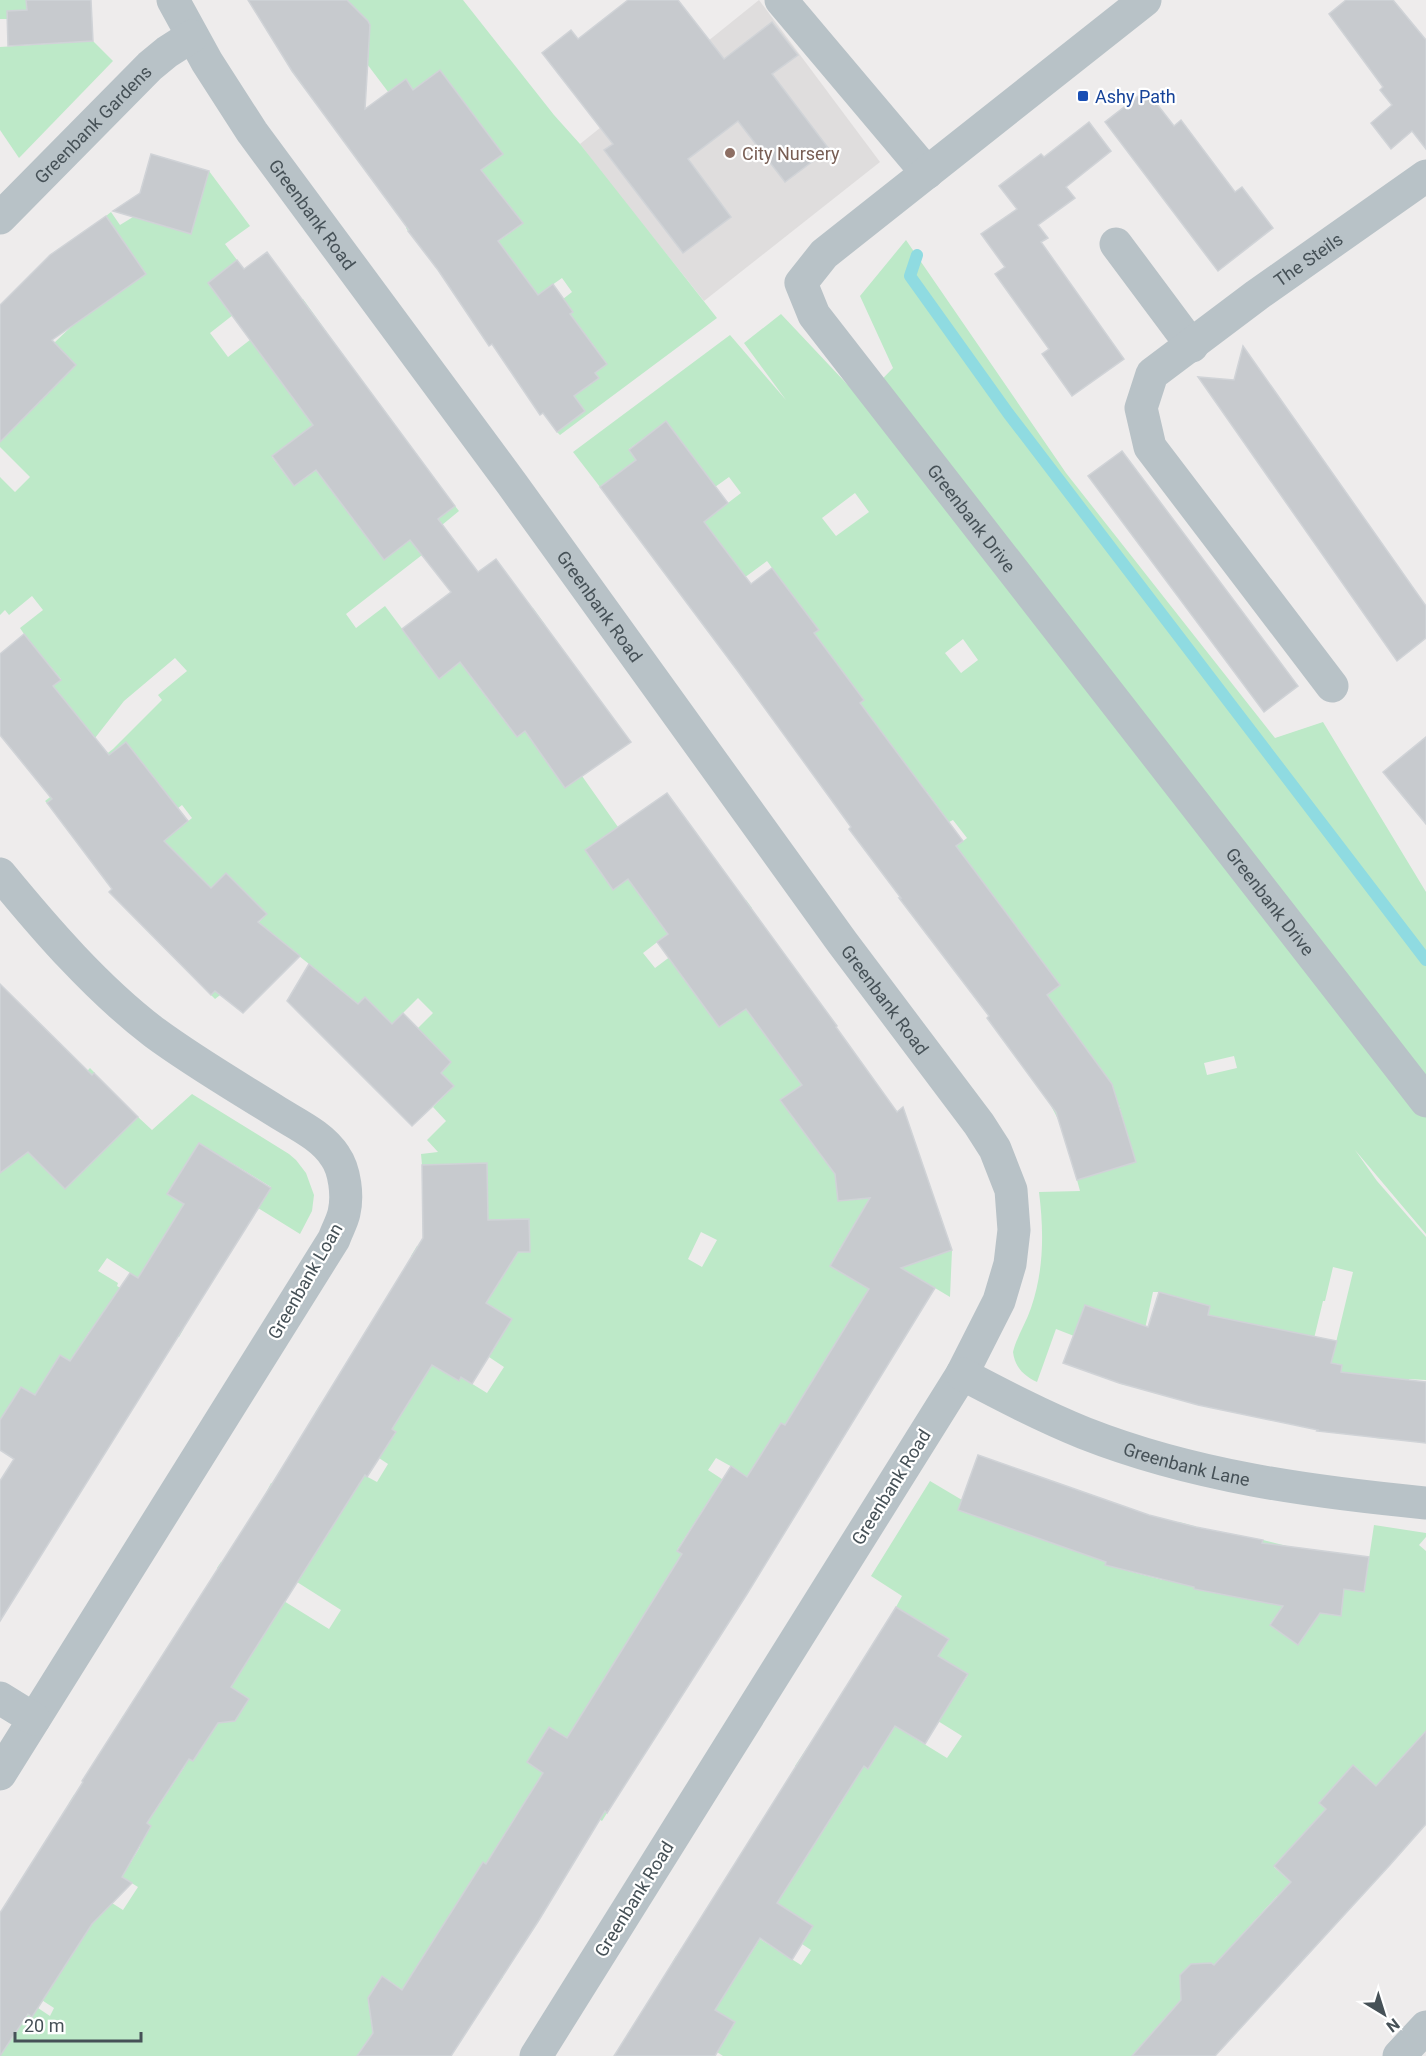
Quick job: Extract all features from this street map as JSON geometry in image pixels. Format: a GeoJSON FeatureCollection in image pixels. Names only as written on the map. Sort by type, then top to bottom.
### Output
{"type":"FeatureCollection","features":[{"type":"Feature","properties":{"kind":"street","name":"Greenbank Road"},"geometry":{"type":"LineString","coordinates":[[172,0],[224,90],[252,132],[512,484],[842,942],[980,1124],[995,1149],[1011,1190],[1014,1230],[1010,1264],[999,1301],[962,1374],[536,2056]]}},
{"type":"Feature","properties":{"kind":"street"},"geometry":{"type":"LineString","coordinates":[[781,0],[927,173]]}},
{"type":"Feature","properties":{"kind":"street","name":"Greenbank Drive"},"geometry":{"type":"LineString","coordinates":[[1125,6],[927,173],[824,254],[801,283],[814,315],[1426,1101]]}},
{"type":"Feature","properties":{"kind":"street","name":"Greenbank Gardens"},"geometry":{"type":"LineString","coordinates":[[0,218],[150,66],[192,36]]}},
{"type":"Feature","properties":{"kind":"street","name":"The Steils"},"geometry":{"type":"LineString","coordinates":[[1332,686],[1150,447],[1141,408],[1152,374],[1257,295],[1426,176]]}},
{"type":"Feature","properties":{"kind":"street"},"geometry":{"type":"LineString","coordinates":[[1116,244],[1192,346]]}},
{"type":"Feature","properties":{"kind":"street","name":"Greenbank Loan"},"geometry":{"type":"LineString","coordinates":[[0,874],[42,924],[88,972],[153,1031],[198,1063],[326,1145],[336,1156],[342,1168],[345,1186],[344,1212],[334,1239],[0,1774]]}},
{"type":"Feature","properties":{"kind":"street","name":"Greenbank Lane"},"geometry":{"type":"LineString","coordinates":[[962,1374],[1047,1417],[1140,1452],[1215,1472],[1283,1486],[1426,1503]]}},
{"type":"Feature","properties":{"kind":"street"},"geometry":{"type":"LineString","coordinates":[[0,1698],[34,1719]]}},
{"type":"Feature","properties":{"kind":"street"},"geometry":{"type":"LineString","coordinates":[[1399,2056],[1426,2027]]}},
{"type":"Feature","properties":{"kind":"shaded area","name":"City Nursery"},"geometry":{"type":"Polygon","coordinates":[[[759,0],[880,162],[704,301],[580,144],[759,0]]]}},
{"type":"Feature","properties":{"kind":"green space"},"geometry":{"type":"Polygon","coordinates":[[[0,0],[26,0],[27,10],[7,11],[7,19],[0,19],[0,0]]]}},
{"type":"Feature","properties":{"kind":"green space"},"geometry":{"type":"Polygon","coordinates":[[[335,0],[463,0],[717,318],[560,435],[557,432],[585,411],[574,396],[599,378],[595,373],[607,364],[592,343],[580,351],[563,299],[572,292],[562,278],[538,295],[511,259],[474,259],[522,224],[461,191],[408,231],[406,228],[502,154],[433,105],[358,161],[355,157],[451,85],[440,70],[413,90],[406,80],[398,105],[361,56],[310,95],[298,80],[370,35],[370,25],[335,0]]]}},
{"type":"Feature","properties":{"kind":"green space"},"geometry":{"type":"Polygon","coordinates":[[[93,41],[113,61],[19,158],[0,130],[0,47],[93,41]]]}},
{"type":"Feature","properties":{"kind":"green space"},"geometry":{"type":"Polygon","coordinates":[[[209,171],[250,226],[225,244],[237,260],[233,315],[210,333],[228,357],[303,299],[365,386],[272,457],[294,486],[335,456],[402,546],[455,506],[459,511],[442,525],[419,551],[422,555],[346,614],[356,628],[385,606],[439,678],[533,608],[546,626],[474,681],[517,737],[538,721],[573,712],[532,741],[564,787],[582,776],[618,827],[585,850],[613,889],[694,830],[700,838],[638,883],[677,927],[643,953],[655,968],[746,900],[752,908],[700,945],[719,1027],[797,971],[802,978],[751,1016],[786,1063],[851,1049],[781,1100],[864,1132],[896,1110],[897,1112],[875,1127],[834,1165],[838,1201],[874,1198],[898,1269],[952,1250],[950,1297],[935,1288],[927,1300],[840,1248],[830,1266],[869,1289],[802,1398],[807,1423],[840,1443],[832,1455],[781,1423],[750,1473],[768,1485],[719,1485],[677,1550],[698,1564],[591,1700],[567,1738],[549,1727],[527,1762],[607,1813],[602,1821],[570,1801],[528,1797],[493,1853],[555,1892],[548,1903],[483,1862],[437,1936],[503,1977],[497,1985],[471,1968],[402,1990],[387,1979],[378,1982],[368,1998],[369,2007],[445,2056],[0,2056],[28,2014],[32,2017],[38,2008],[50,2016],[54,2008],[0,1973],[91,1926],[21,1880],[26,1872],[64,1895],[74,1879],[123,1910],[138,1887],[122,1877],[140,1847],[69,1803],[74,1795],[142,1840],[151,1826],[147,1823],[185,1766],[119,1723],[123,1716],[193,1761],[203,1746],[211,1718],[219,1723],[235,1721],[249,1699],[168,1647],[173,1641],[235,1680],[281,1608],[217,1568],[221,1562],[329,1629],[341,1610],[297,1582],[329,1531],[266,1493],[271,1483],[301,1501],[364,1475],[377,1482],[388,1464],[376,1456],[378,1452],[315,1413],[320,1405],[387,1446],[396,1432],[392,1429],[427,1373],[364,1334],[369,1326],[459,1381],[461,1377],[487,1393],[504,1367],[489,1357],[512,1319],[486,1303],[498,1283],[466,1290],[411,1256],[417,1246],[459,1254],[529,1252],[488,1220],[486,1163],[422,1165],[421,1154],[438,1152],[427,1140],[446,1121],[433,1107],[454,1086],[441,1073],[451,1062],[437,1048],[407,1039],[433,1013],[418,998],[392,1024],[365,997],[347,1016],[323,975],[285,945],[215,999],[211,995],[233,973],[240,941],[267,914],[226,873],[199,900],[161,843],[192,818],[182,805],[151,829],[163,789],[126,742],[47,803],[45,801],[113,749],[162,700],[158,695],[187,671],[175,658],[124,701],[95,738],[42,695],[61,679],[28,640],[5,650],[24,634],[20,628],[43,610],[32,596],[9,615],[5,610],[0,615],[0,477],[15,492],[30,477],[0,447],[0,437],[54,343],[75,323],[146,274],[106,216],[111,212],[120,225],[133,217],[191,234],[209,171]],[[701,1232],[688,1259],[702,1267],[717,1240],[701,1232]],[[716,1458],[708,1470],[725,1481],[734,1468],[716,1458]]]}},
{"type":"Feature","properties":{"kind":"green space"},"geometry":{"type":"Polygon","coordinates":[[[906,240],[1066,473],[1275,738],[1323,722],[1426,892],[1426,1234],[1355,1150],[1377,1181],[1426,1237],[1426,1380],[1409,1379],[1406,1406],[1389,1404],[1386,1439],[1376,1438],[1383,1377],[1341,1372],[1342,1365],[1331,1363],[1353,1272],[1333,1267],[1305,1376],[1221,1375],[1213,1408],[1204,1406],[1219,1347],[1201,1341],[1210,1306],[1159,1292],[1153,1292],[1139,1356],[1129,1386],[1121,1384],[1142,1325],[1074,1336],[1056,1329],[1037,1382],[1020,1370],[1013,1352],[1031,1308],[1041,1265],[1042,1222],[1039,1192],[1080,1191],[1077,1180],[1135,1162],[1119,1105],[1060,1123],[1048,1100],[1097,1064],[1062,1016],[1012,1052],[923,880],[901,898],[896,891],[967,838],[953,820],[949,822],[927,792],[889,820],[851,827],[845,819],[895,781],[829,726],[864,700],[808,637],[818,630],[767,561],[695,614],[703,522],[741,493],[729,477],[701,497],[666,422],[629,449],[636,460],[600,487],[573,452],[730,335],[786,400],[744,343],[781,314],[862,400],[893,368],[860,296],[906,240]],[[855,493],[822,518],[836,536],[869,512],[855,493]],[[963,639],[945,653],[961,673],[978,660],[963,639]],[[1234,1056],[1204,1063],[1207,1075],[1237,1068],[1234,1056]]]}},
{"type":"Feature","properties":{"kind":"green space"},"geometry":{"type":"Polygon","coordinates":[[[90,1068],[95,1073],[51,1115],[65,1188],[138,1117],[152,1130],[192,1094],[296,1160],[306,1173],[314,1195],[312,1211],[300,1234],[258,1208],[271,1187],[199,1143],[167,1194],[210,1220],[138,1278],[107,1258],[98,1271],[118,1283],[117,1286],[184,1328],[179,1337],[123,1301],[94,1335],[89,1332],[81,1345],[116,1368],[107,1383],[60,1355],[51,1371],[63,1379],[0,1428],[0,1173],[8,1167],[0,1135],[68,1091],[90,1068]]]}},
{"type":"Feature","properties":{"kind":"green space"},"geometry":{"type":"Polygon","coordinates":[[[930,1481],[962,1500],[958,1510],[1074,1551],[1120,1507],[1105,1565],[1163,1580],[1179,1522],[1205,1529],[1194,1589],[1251,1600],[1263,1540],[1291,1547],[1282,1608],[1270,1624],[1298,1645],[1320,1613],[1341,1616],[1344,1589],[1364,1592],[1374,1525],[1426,1533],[1426,1537],[1419,1545],[1426,1551],[1426,1731],[1377,1787],[1353,1765],[1320,1803],[1363,1842],[1315,1821],[1274,1867],[1336,1923],[1323,1938],[1277,1896],[1207,1973],[1197,1964],[1191,1964],[1180,1975],[1191,1990],[1173,2010],[1219,2052],[1132,2056],[723,2056],[717,2052],[693,1997],[702,1982],[672,1963],[676,1956],[728,1989],[760,1939],[801,1965],[811,1950],[802,1944],[813,1926],[777,1903],[844,1798],[795,1766],[815,1736],[868,1769],[895,1726],[947,1758],[962,1736],[888,1690],[944,1713],[968,1675],[938,1656],[949,1639],[896,1607],[902,1596],[871,1576],[930,1481]]]}},
{"type":"Feature","properties":{"kind":"building"},"geometry":{"type":"Polygon","coordinates":[[[26,0],[91,0],[93,41],[8,46],[7,11],[27,10],[26,0]]]}},
{"type":"Feature","properties":{"kind":"building"},"geometry":{"type":"Polygon","coordinates":[[[248,0],[347,0],[370,25],[365,109],[406,79],[413,90],[440,70],[503,154],[481,170],[523,223],[498,241],[538,295],[553,284],[573,312],[570,314],[607,364],[595,373],[599,378],[574,396],[585,411],[557,432],[543,413],[540,415],[492,344],[489,346],[438,270],[292,71],[248,0]]]}},
{"type":"Feature","properties":{"kind":"building"},"geometry":{"type":"Polygon","coordinates":[[[628,0],[678,0],[724,59],[772,22],[798,55],[772,74],[829,149],[785,182],[738,121],[688,159],[731,217],[683,253],[604,150],[613,144],[542,53],[571,30],[578,39],[628,0]]]}},
{"type":"Feature","properties":{"kind":"building"},"geometry":{"type":"Polygon","coordinates":[[[1346,0],[1393,0],[1426,40],[1426,149],[1412,131],[1391,149],[1371,123],[1392,105],[1380,90],[1383,87],[1329,14],[1346,0]]]}},
{"type":"Feature","properties":{"kind":"building"},"geometry":{"type":"Polygon","coordinates":[[[1146,90],[1174,126],[1181,120],[1235,192],[1242,187],[1273,228],[1218,271],[1105,122],[1146,90]]]}},
{"type":"Feature","properties":{"kind":"building"},"geometry":{"type":"Polygon","coordinates":[[[1089,122],[1111,151],[1066,187],[1075,198],[1038,225],[1048,238],[1041,242],[1124,359],[1072,396],[1042,354],[1049,349],[995,274],[1005,267],[981,234],[1017,209],[999,186],[1041,154],[1044,157],[1089,122]]]}},
{"type":"Feature","properties":{"kind":"building"},"geometry":{"type":"Polygon","coordinates":[[[151,154],[209,171],[191,234],[113,211],[140,193],[151,154]]]}},
{"type":"Feature","properties":{"kind":"building"},"geometry":{"type":"Polygon","coordinates":[[[106,216],[146,274],[52,340],[76,365],[0,442],[0,305],[50,255],[106,216]]]}},
{"type":"Feature","properties":{"kind":"building"},"geometry":{"type":"Polygon","coordinates":[[[267,252],[455,506],[438,519],[478,572],[496,559],[631,742],[565,788],[525,731],[517,737],[460,662],[439,679],[402,629],[451,592],[410,540],[384,560],[316,470],[294,486],[272,456],[313,425],[208,283],[237,260],[244,269],[267,252]]]}},
{"type":"Feature","properties":{"kind":"building"},"geometry":{"type":"Polygon","coordinates":[[[1243,346],[1426,606],[1426,638],[1397,661],[1198,377],[1234,380],[1243,346]]]}},
{"type":"Feature","properties":{"kind":"building"},"geometry":{"type":"Polygon","coordinates":[[[666,421],[728,503],[704,522],[751,584],[772,568],[819,630],[814,633],[864,700],[860,703],[963,841],[956,846],[1060,985],[1047,995],[1112,1084],[1136,1162],[1077,1180],[1056,1112],[987,1018],[989,1016],[849,829],[851,827],[737,670],[600,487],[636,460],[629,450],[666,421]]]}},
{"type":"Feature","properties":{"kind":"building"},"geometry":{"type":"Polygon","coordinates":[[[1122,451],[1298,686],[1264,712],[1088,476],[1122,451]]]}},
{"type":"Feature","properties":{"kind":"building"},"geometry":{"type":"Polygon","coordinates":[[[24,634],[61,680],[53,686],[109,755],[126,742],[188,821],[164,841],[211,888],[226,873],[267,914],[258,922],[300,956],[243,1013],[215,991],[211,995],[109,892],[112,889],[47,803],[52,799],[0,735],[0,654],[24,634]]]}},
{"type":"Feature","properties":{"kind":"building"},"geometry":{"type":"Polygon","coordinates":[[[1426,737],[1426,824],[1383,772],[1426,737]]]}},
{"type":"Feature","properties":{"kind":"building"},"geometry":{"type":"Polygon","coordinates":[[[667,793],[897,1112],[903,1107],[952,1250],[901,1268],[935,1288],[747,1594],[607,1813],[605,1811],[539,1920],[451,2056],[357,2056],[373,2033],[368,1998],[382,1976],[402,1990],[483,1862],[486,1864],[543,1773],[527,1762],[549,1727],[567,1738],[682,1554],[677,1551],[731,1466],[747,1477],[781,1423],[785,1425],[869,1289],[830,1266],[870,1198],[838,1201],[835,1174],[780,1100],[802,1085],[746,1009],[719,1027],[657,942],[668,934],[628,879],[613,890],[585,850],[667,793]]]}},
{"type":"Feature","properties":{"kind":"building"},"geometry":{"type":"Polygon","coordinates":[[[309,964],[358,1004],[365,997],[392,1024],[403,1013],[451,1062],[441,1073],[454,1086],[412,1126],[287,1001],[309,964]]]}},
{"type":"Feature","properties":{"kind":"building"},"geometry":{"type":"Polygon","coordinates":[[[0,984],[138,1117],[65,1189],[28,1152],[0,1173],[0,984]]]}},
{"type":"Feature","properties":{"kind":"building"},"geometry":{"type":"Polygon","coordinates":[[[199,1143],[271,1188],[0,1621],[0,1481],[14,1459],[0,1450],[0,1420],[21,1387],[35,1395],[60,1355],[70,1361],[130,1273],[138,1278],[184,1204],[167,1194],[199,1143]]]}},
{"type":"Feature","properties":{"kind":"building"},"geometry":{"type":"Polygon","coordinates":[[[487,1163],[488,1220],[529,1219],[530,1252],[518,1252],[486,1303],[512,1319],[472,1384],[461,1377],[459,1381],[432,1365],[392,1429],[396,1432],[367,1477],[365,1475],[231,1687],[249,1699],[235,1721],[218,1723],[193,1761],[189,1759],[147,1823],[151,1826],[122,1877],[132,1883],[92,1924],[32,2017],[28,2014],[0,2056],[0,1913],[272,1484],[423,1238],[422,1165],[487,1163]]]}},
{"type":"Feature","properties":{"kind":"building"},"geometry":{"type":"Polygon","coordinates":[[[1159,1292],[1210,1306],[1208,1315],[1337,1341],[1331,1363],[1342,1365],[1341,1372],[1426,1382],[1426,1443],[1317,1431],[1198,1405],[1119,1383],[1063,1363],[1085,1305],[1148,1327],[1159,1292]]]}},
{"type":"Feature","properties":{"kind":"building"},"geometry":{"type":"Polygon","coordinates":[[[978,1455],[1149,1515],[1263,1540],[1262,1543],[1369,1557],[1364,1592],[1344,1589],[1341,1616],[1320,1613],[1298,1645],[1270,1625],[1283,1606],[1194,1589],[1194,1587],[1105,1565],[1106,1562],[958,1510],[978,1455]]]}},
{"type":"Feature","properties":{"kind":"building"},"geometry":{"type":"Polygon","coordinates":[[[896,1607],[949,1639],[938,1656],[968,1674],[925,1744],[895,1726],[868,1769],[864,1766],[777,1903],[813,1926],[792,1960],[760,1938],[715,2010],[735,2022],[715,2056],[614,2056],[896,1607]]]}},
{"type":"Feature","properties":{"kind":"building"},"geometry":{"type":"Polygon","coordinates":[[[1426,1731],[1426,1824],[1389,1866],[1215,2056],[1132,2056],[1181,2000],[1180,1975],[1191,1964],[1211,1963],[1214,1965],[1291,1882],[1274,1866],[1326,1809],[1319,1803],[1353,1765],[1376,1786],[1426,1731]]]}},
{"type":"Feature","properties":{"kind":"waterway"},"geometry":{"type":"LineString","coordinates":[[917,255],[910,276],[1008,413],[1426,960]]}},
{"type":"Feature","properties":{"kind":"place","name":"Ashy Path"},"geometry":{"type":"Point","coordinates":[1083,96]}},
{"type":"Feature","properties":{"kind":"place","name":"City Nursery"},"geometry":{"type":"Point","coordinates":[730,153]}}]}
